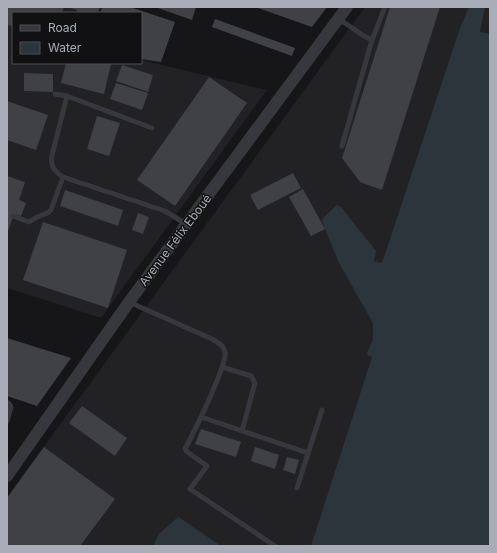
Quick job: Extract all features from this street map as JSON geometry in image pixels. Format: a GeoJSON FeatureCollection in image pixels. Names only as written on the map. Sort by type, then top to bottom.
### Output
{"type":"FeatureCollection","features":[{"type":"Feature","properties":{"kind":"street","name":"Avenue Félix Eboué"},"geometry":{"type":"LineString","coordinates":[[7,476],[129,302],[347,7]]}},
{"type":"Feature","properties":{"kind":"lane"},"geometry":{"type":"LineString","coordinates":[[342,146],[372,40],[385,7]]}},
{"type":"Feature","properties":{"kind":"lane"},"geometry":{"type":"LineString","coordinates":[[339,19],[372,40]]}},
{"type":"Feature","properties":{"kind":"lane"},"geometry":{"type":"LineString","coordinates":[[55,94],[67,96],[152,128]]}},
{"type":"Feature","properties":{"kind":"lane"},"geometry":{"type":"LineString","coordinates":[[67,96],[51,159],[53,169],[63,176],[165,211],[187,225]]}},
{"type":"Feature","properties":{"kind":"lane"},"geometry":{"type":"LineString","coordinates":[[13,216],[29,222],[37,217],[48,214],[54,206],[63,176]]}},
{"type":"Feature","properties":{"kind":"lane"},"geometry":{"type":"LineString","coordinates":[[129,302],[221,344],[225,352],[222,367],[185,450],[207,466],[190,489],[275,546]]}},
{"type":"Feature","properties":{"kind":"lane"},"geometry":{"type":"LineString","coordinates":[[222,367],[251,376],[255,382],[242,431]]}},
{"type":"Feature","properties":{"kind":"lane"},"geometry":{"type":"LineString","coordinates":[[7,402],[11,407],[7,421]]}},
{"type":"Feature","properties":{"kind":"lane"},"geometry":{"type":"LineString","coordinates":[[298,488],[322,410]]}},
{"type":"Feature","properties":{"kind":"lane"},"geometry":{"type":"LineString","coordinates":[[201,417],[308,453]]}},
{"type":"Feature","properties":{"kind":"shaded area"},"geometry":{"type":"Polygon","coordinates":[[[7,7],[100,7],[98,12],[12,12],[12,64],[142,64],[142,60],[267,90],[101,318],[7,288],[7,7]]]}},
{"type":"Feature","properties":{"kind":"shaded area"},"geometry":{"type":"Polygon","coordinates":[[[365,7],[490,7],[490,546],[7,546],[7,497],[365,7]]]}},
{"type":"Feature","properties":{"kind":"water"},"geometry":{"type":"Polygon","coordinates":[[[469,7],[485,7],[480,32],[490,34],[490,546],[311,546],[372,357],[367,353],[373,339],[373,323],[339,263],[322,221],[323,218],[337,205],[341,207],[376,251],[374,261],[382,263],[460,28],[469,7]]]}},
{"type":"Feature","properties":{"kind":"water"},"geometry":{"type":"Polygon","coordinates":[[[178,517],[221,546],[153,546],[159,534],[178,517]]]}},
{"type":"Feature","properties":{"kind":"building"},"geometry":{"type":"Polygon","coordinates":[[[7,7],[64,7],[62,12],[12,12],[12,26],[7,25],[7,7]]]}},
{"type":"Feature","properties":{"kind":"building"},"geometry":{"type":"Polygon","coordinates":[[[67,7],[100,7],[98,12],[76,12],[77,10],[67,7]]]}},
{"type":"Feature","properties":{"kind":"building"},"geometry":{"type":"Polygon","coordinates":[[[102,7],[130,7],[175,22],[161,62],[142,59],[142,12],[100,12],[102,7]]]}},
{"type":"Feature","properties":{"kind":"building"},"geometry":{"type":"Polygon","coordinates":[[[155,7],[196,7],[192,20],[155,7]]]}},
{"type":"Feature","properties":{"kind":"building"},"geometry":{"type":"Polygon","coordinates":[[[255,7],[327,7],[312,27],[255,7]]]}},
{"type":"Feature","properties":{"kind":"building"},"geometry":{"type":"Polygon","coordinates":[[[390,7],[440,7],[382,190],[360,182],[342,158],[390,7]]]}},
{"type":"Feature","properties":{"kind":"building"},"geometry":{"type":"Polygon","coordinates":[[[215,19],[295,48],[292,56],[212,27],[215,19]]]}},
{"type":"Feature","properties":{"kind":"building"},"geometry":{"type":"Polygon","coordinates":[[[66,64],[111,64],[104,94],[61,83],[66,64]]]}},
{"type":"Feature","properties":{"kind":"building"},"geometry":{"type":"Polygon","coordinates":[[[122,65],[153,75],[148,92],[116,81],[122,65]]]}},
{"type":"Feature","properties":{"kind":"building"},"geometry":{"type":"Polygon","coordinates":[[[24,73],[53,74],[53,92],[24,91],[24,73]]]}},
{"type":"Feature","properties":{"kind":"building"},"geometry":{"type":"Polygon","coordinates":[[[209,77],[247,103],[175,206],[137,180],[209,77]]]}},
{"type":"Feature","properties":{"kind":"building"},"geometry":{"type":"Polygon","coordinates":[[[116,83],[148,93],[142,110],[110,99],[116,83]]]}},
{"type":"Feature","properties":{"kind":"building"},"geometry":{"type":"Polygon","coordinates":[[[7,101],[48,115],[36,150],[7,140],[7,101]]]}},
{"type":"Feature","properties":{"kind":"building"},"geometry":{"type":"Polygon","coordinates":[[[97,116],[120,123],[109,156],[87,149],[97,116]]]}},
{"type":"Feature","properties":{"kind":"building"},"geometry":{"type":"Polygon","coordinates":[[[293,173],[301,188],[258,210],[250,195],[293,173]]]}},
{"type":"Feature","properties":{"kind":"building"},"geometry":{"type":"Polygon","coordinates":[[[7,176],[25,182],[19,200],[26,203],[21,216],[14,214],[7,234],[7,176]]]}},
{"type":"Feature","properties":{"kind":"building"},"geometry":{"type":"Polygon","coordinates":[[[303,189],[325,229],[311,236],[289,197],[303,189]]]}},
{"type":"Feature","properties":{"kind":"building"},"geometry":{"type":"Polygon","coordinates":[[[65,190],[123,210],[118,226],[60,206],[65,190]]]}},
{"type":"Feature","properties":{"kind":"building"},"geometry":{"type":"Polygon","coordinates":[[[138,213],[149,217],[143,234],[132,230],[138,213]]]}},
{"type":"Feature","properties":{"kind":"building"},"geometry":{"type":"Polygon","coordinates":[[[43,222],[127,250],[108,308],[23,280],[43,222]]]}},
{"type":"Feature","properties":{"kind":"building"},"geometry":{"type":"Polygon","coordinates":[[[7,338],[71,358],[37,406],[7,396],[7,338]]]}},
{"type":"Feature","properties":{"kind":"building"},"geometry":{"type":"Polygon","coordinates":[[[82,406],[127,438],[115,456],[69,423],[82,406]]]}},
{"type":"Feature","properties":{"kind":"building"},"geometry":{"type":"Polygon","coordinates":[[[201,429],[241,442],[236,457],[195,444],[201,429]]]}},
{"type":"Feature","properties":{"kind":"building"},"geometry":{"type":"Polygon","coordinates":[[[44,447],[115,499],[80,546],[7,546],[7,498],[44,447]]]}},
{"type":"Feature","properties":{"kind":"building"},"geometry":{"type":"Polygon","coordinates":[[[255,447],[279,455],[275,469],[251,461],[255,447]]]}},
{"type":"Feature","properties":{"kind":"building"},"geometry":{"type":"Polygon","coordinates":[[[287,457],[299,460],[295,474],[283,470],[287,457]]]}}]}
